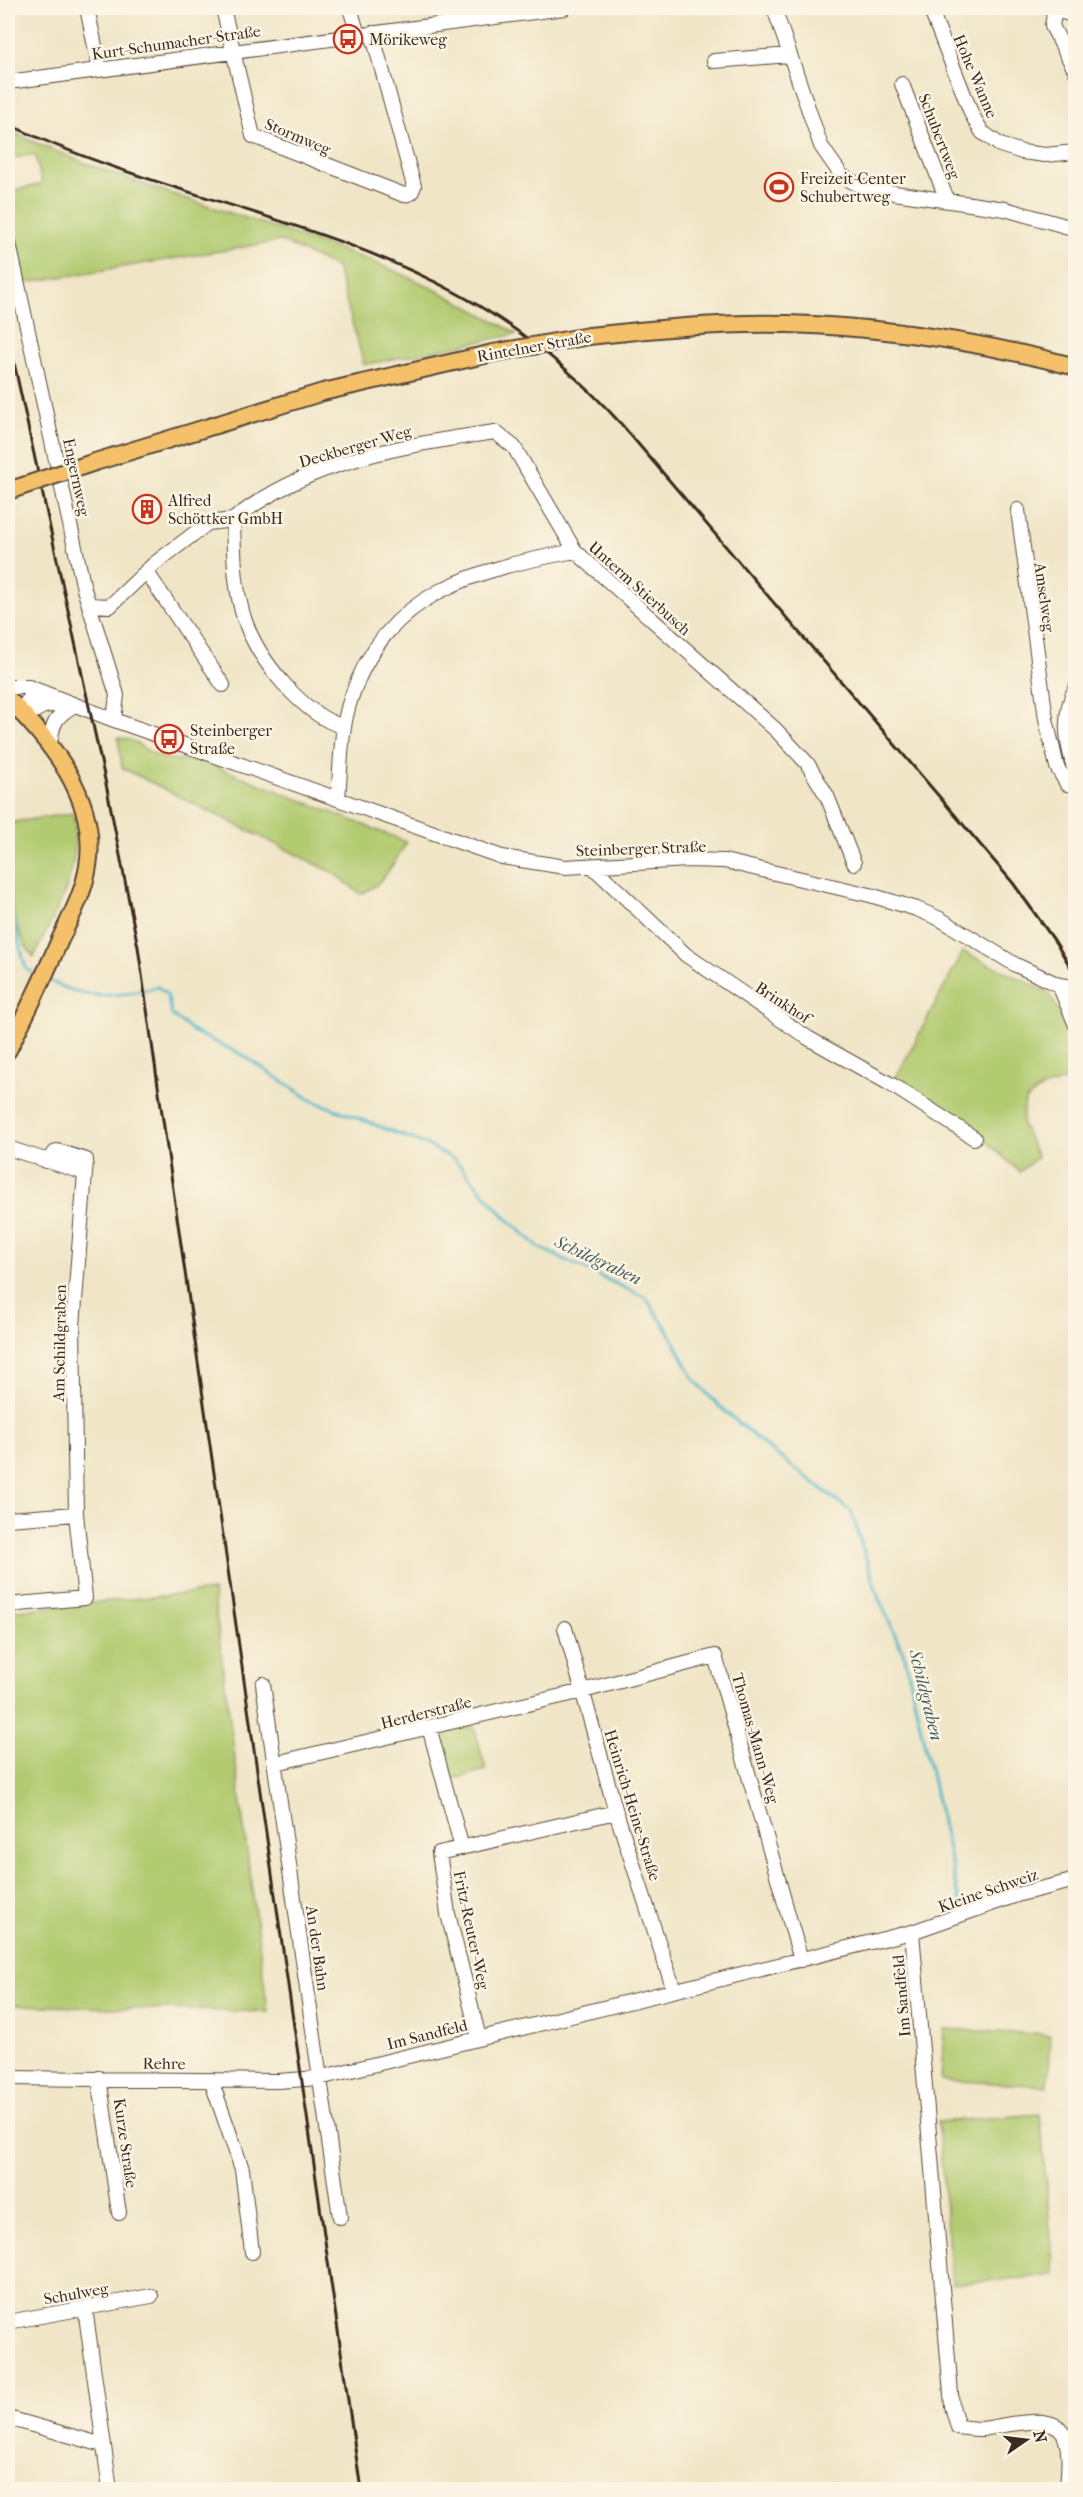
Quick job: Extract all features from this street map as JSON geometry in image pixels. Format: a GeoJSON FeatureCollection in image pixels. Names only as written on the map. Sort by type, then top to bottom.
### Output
{"type":"FeatureCollection","features":[{"type":"Feature","properties":{"kind":"main road","name":"Rintelner Straße"},"geometry":{"type":"LineString","coordinates":[[8,491],[323,392],[493,353],[589,336],[706,326],[787,324],[832,326],[906,333],[963,342],[1076,367]]}},
{"type":"Feature","properties":{"kind":"main road"},"geometry":{"type":"LineString","coordinates":[[8,699],[50,744],[79,797],[87,822],[88,864],[77,903],[8,1050]]}},
{"type":"Feature","properties":{"kind":"street"},"geometry":{"type":"LineString","coordinates":[[87,8],[100,70]]}},
{"type":"Feature","properties":{"kind":"street"},"geometry":{"type":"LineString","coordinates":[[223,8],[233,51]]}},
{"type":"Feature","properties":{"kind":"street"},"geometry":{"type":"LineString","coordinates":[[350,8],[358,35]]}},
{"type":"Feature","properties":{"kind":"street","name":"Kurt-Schumacher-Straße"},"geometry":{"type":"LineString","coordinates":[[8,82],[564,8]]}},
{"type":"Feature","properties":{"kind":"street","name":"Schubertweg"},"geometry":{"type":"LineString","coordinates":[[774,8],[821,146],[842,176],[867,189],[1005,208],[1076,229]]}},
{"type":"Feature","properties":{"kind":"street","name":"Hohe Wanne"},"geometry":{"type":"LineString","coordinates":[[930,8],[972,115],[982,132],[1000,145],[1022,152],[1045,155],[1076,152]]}},
{"type":"Feature","properties":{"kind":"street"},"geometry":{"type":"LineString","coordinates":[[1076,16],[1052,8],[1052,26],[1076,72]]}},
{"type":"Feature","properties":{"kind":"street","name":"Stormweg"},"geometry":{"type":"LineString","coordinates":[[233,51],[253,136],[404,195],[411,193],[414,186],[372,33]]}},
{"type":"Feature","properties":{"kind":"street"},"geometry":{"type":"LineString","coordinates":[[714,61],[790,56]]}},
{"type":"Feature","properties":{"kind":"street","name":"Schubertweg"},"geometry":{"type":"LineString","coordinates":[[902,84],[947,200]]}},
{"type":"Feature","properties":{"kind":"street","name":"Engernweg"},"geometry":{"type":"LineString","coordinates":[[8,239],[89,605],[117,695],[114,720]]}},
{"type":"Feature","properties":{"kind":"street","name":"Deckberger Weg"},"geometry":{"type":"LineString","coordinates":[[233,520],[278,488],[314,472],[432,441],[495,432],[514,447],[575,551]]}},
{"type":"Feature","properties":{"kind":"street","name":"Amselweg"},"geometry":{"type":"LineString","coordinates":[[1018,510],[1046,719],[1057,767],[1067,784],[1076,784]]}},
{"type":"Feature","properties":{"kind":"street"},"geometry":{"type":"LineString","coordinates":[[89,605],[110,606],[146,572],[208,523],[233,520],[238,592],[246,622],[257,644],[290,690],[327,722],[344,727]]}},
{"type":"Feature","properties":{"kind":"street","name":"Unterm Stierbusch"},"geometry":{"type":"LineString","coordinates":[[338,798],[344,727],[350,699],[366,664],[384,636],[405,612],[431,593],[464,578],[517,562],[575,551],[776,730],[807,763],[827,796],[854,863]]}},
{"type":"Feature","properties":{"kind":"street"},"geometry":{"type":"LineString","coordinates":[[146,572],[223,685]]}},
{"type":"Feature","properties":{"kind":"street","name":"Steinberger Straße"},"geometry":{"type":"LineString","coordinates":[[8,687],[29,687],[114,720],[502,857],[539,865],[593,867],[688,860],[724,861],[882,898],[940,919],[1016,964],[1059,985],[1076,987]]}},
{"type":"Feature","properties":{"kind":"street"},"geometry":{"type":"LineString","coordinates":[[1076,687],[1066,724],[1066,743],[1076,775]]}},
{"type":"Feature","properties":{"kind":"street"},"geometry":{"type":"LineString","coordinates":[[22,714],[30,698],[46,694]]}},
{"type":"Feature","properties":{"kind":"street"},"geometry":{"type":"LineString","coordinates":[[22,714],[44,706],[71,704]]}},
{"type":"Feature","properties":{"kind":"street"},"geometry":{"type":"LineString","coordinates":[[50,744],[52,726],[56,718],[71,704]]}},
{"type":"Feature","properties":{"kind":"street","name":"Brinkhof"},"geometry":{"type":"LineString","coordinates":[[593,867],[656,929],[695,962],[808,1038],[892,1084],[974,1138]]}},
{"type":"Feature","properties":{"kind":"street"},"geometry":{"type":"LineString","coordinates":[[1059,985],[1076,1025]]}},
{"type":"Feature","properties":{"kind":"street","name":"Am Schildgraben"},"geometry":{"type":"LineString","coordinates":[[8,1148],[85,1173],[73,1326],[76,1514],[85,1598],[8,1605]]}},
{"type":"Feature","properties":{"kind":"street"},"geometry":{"type":"LineString","coordinates":[[8,1520],[76,1514]]}},
{"type":"Feature","properties":{"kind":"street","name":"Heinrich-Heine-Straße"},"geometry":{"type":"LineString","coordinates":[[565,1628],[616,1812],[674,1990]]}},
{"type":"Feature","properties":{"kind":"street","name":"Thomas-Mann-Weg"},"geometry":{"type":"LineString","coordinates":[[583,1691],[716,1656],[801,1960]]}},
{"type":"Feature","properties":{"kind":"street","name":"An der Bahn"},"geometry":{"type":"LineString","coordinates":[[264,1684],[340,2217]]}},
{"type":"Feature","properties":{"kind":"street","name":"Herderstraße"},"geometry":{"type":"LineString","coordinates":[[276,1763],[583,1691]]}},
{"type":"Feature","properties":{"kind":"street","name":"Fritz-Reuter-Weg"},"geometry":{"type":"LineString","coordinates":[[429,1727],[462,1848]]}},
{"type":"Feature","properties":{"kind":"street","name":"Fritz-Reuter-Weg"},"geometry":{"type":"LineString","coordinates":[[479,2037],[448,1914],[439,1853],[616,1812]]}},
{"type":"Feature","properties":{"kind":"street","name":"Kleine Schweiz"},"geometry":{"type":"LineString","coordinates":[[912,1932],[1020,1894],[1076,1880]]}},
{"type":"Feature","properties":{"kind":"street","name":"Im Sandfeld"},"geometry":{"type":"LineString","coordinates":[[319,2078],[912,1932],[952,2406],[958,2427],[979,2429],[1038,2421],[1054,2424],[1063,2433],[1068,2451],[1067,2490]]}},
{"type":"Feature","properties":{"kind":"street","name":"Rehre"},"geometry":{"type":"LineString","coordinates":[[8,2078],[211,2080],[319,2078]]}},
{"type":"Feature","properties":{"kind":"street","name":"Kurze Straße"},"geometry":{"type":"LineString","coordinates":[[99,2078],[119,2213]]}},
{"type":"Feature","properties":{"kind":"street"},"geometry":{"type":"LineString","coordinates":[[211,2080],[242,2169],[252,2252]]}},
{"type":"Feature","properties":{"kind":"street","name":"Schulweg"},"geometry":{"type":"LineString","coordinates":[[8,2322],[151,2296]]}},
{"type":"Feature","properties":{"kind":"street"},"geometry":{"type":"LineString","coordinates":[[86,2308],[110,2490]]}},
{"type":"Feature","properties":{"kind":"street"},"geometry":{"type":"LineString","coordinates":[[8,2418],[104,2445]]}},
{"type":"Feature","properties":{"kind":"green space"},"geometry":{"type":"Polygon","coordinates":[[[8,130],[49,149],[134,181],[371,261],[435,289],[517,334],[364,365],[337,268],[281,241],[25,283],[8,205],[8,192],[42,184],[35,154],[8,159],[8,130]]]}},
{"type":"Feature","properties":{"kind":"green space"},"geometry":{"type":"Polygon","coordinates":[[[118,738],[133,741],[157,756],[175,760],[199,760],[407,842],[382,879],[360,894],[336,874],[122,768],[118,738]]]}},
{"type":"Feature","properties":{"kind":"green space"},"geometry":{"type":"Polygon","coordinates":[[[73,813],[75,834],[71,871],[60,905],[34,957],[18,929],[13,912],[8,874],[8,823],[73,813]]]}},
{"type":"Feature","properties":{"kind":"green space"},"geometry":{"type":"Polygon","coordinates":[[[963,952],[1048,992],[1075,1039],[1075,1077],[1040,1089],[1025,1101],[1022,1123],[1037,1157],[1020,1172],[976,1132],[895,1079],[963,952]]]}},
{"type":"Feature","properties":{"kind":"green space"},"geometry":{"type":"Polygon","coordinates":[[[213,1591],[268,2012],[8,2005],[8,1611],[213,1591]]]}},
{"type":"Feature","properties":{"kind":"green space"},"geometry":{"type":"Polygon","coordinates":[[[474,1726],[486,1770],[452,1779],[440,1732],[474,1726]]]}},
{"type":"Feature","properties":{"kind":"green space"},"geometry":{"type":"Polygon","coordinates":[[[944,2029],[1050,2035],[1047,2086],[941,2080],[944,2029]]]}},
{"type":"Feature","properties":{"kind":"green space"},"geometry":{"type":"Polygon","coordinates":[[[1040,2114],[1054,2275],[952,2284],[938,2122],[1040,2114]]]}},
{"type":"Feature","properties":{"kind":"waterway","name":"Schildgraben"},"geometry":{"type":"LineString","coordinates":[[8,898],[26,969],[37,974]]}},
{"type":"Feature","properties":{"kind":"waterway","name":"Schildgraben"},"geometry":{"type":"LineString","coordinates":[[48,980],[76,992],[102,996],[158,987],[167,995],[172,1015],[194,1032],[241,1054],[311,1100],[427,1145],[455,1160],[506,1218],[540,1248],[646,1298],[669,1332],[694,1379],[719,1406],[769,1449],[851,1511],[879,1599],[905,1657],[961,1908],[967,1905]]}},
{"type":"Feature","properties":{"kind":"waterway","name":"Schildgraben"},"geometry":{"type":"LineString","coordinates":[[1060,1877],[1076,1872]]}},
{"type":"Feature","properties":{"kind":"railway"},"geometry":{"type":"LineString","coordinates":[[8,124],[120,169],[293,225],[406,268],[483,308],[547,353],[622,425],[1013,883],[1054,940],[1076,976]]}},
{"type":"Feature","properties":{"kind":"railway"},"geometry":{"type":"LineString","coordinates":[[8,335],[107,789],[138,947],[361,2490]]}},
{"type":"Feature","properties":{"kind":"place","name":"Mörikeweg"},"geometry":{"type":"Point","coordinates":[348,39]}},
{"type":"Feature","properties":{"kind":"place","name":"Freizeit-Center Schubertweg"},"geometry":{"type":"Point","coordinates":[779,187]}},
{"type":"Feature","properties":{"kind":"place","name":"Alfred Schöttker GmbH"},"geometry":{"type":"Point","coordinates":[147,509]}},
{"type":"Feature","properties":{"kind":"place","name":"Steinberger Straße"},"geometry":{"type":"Point","coordinates":[169,739]}}]}
